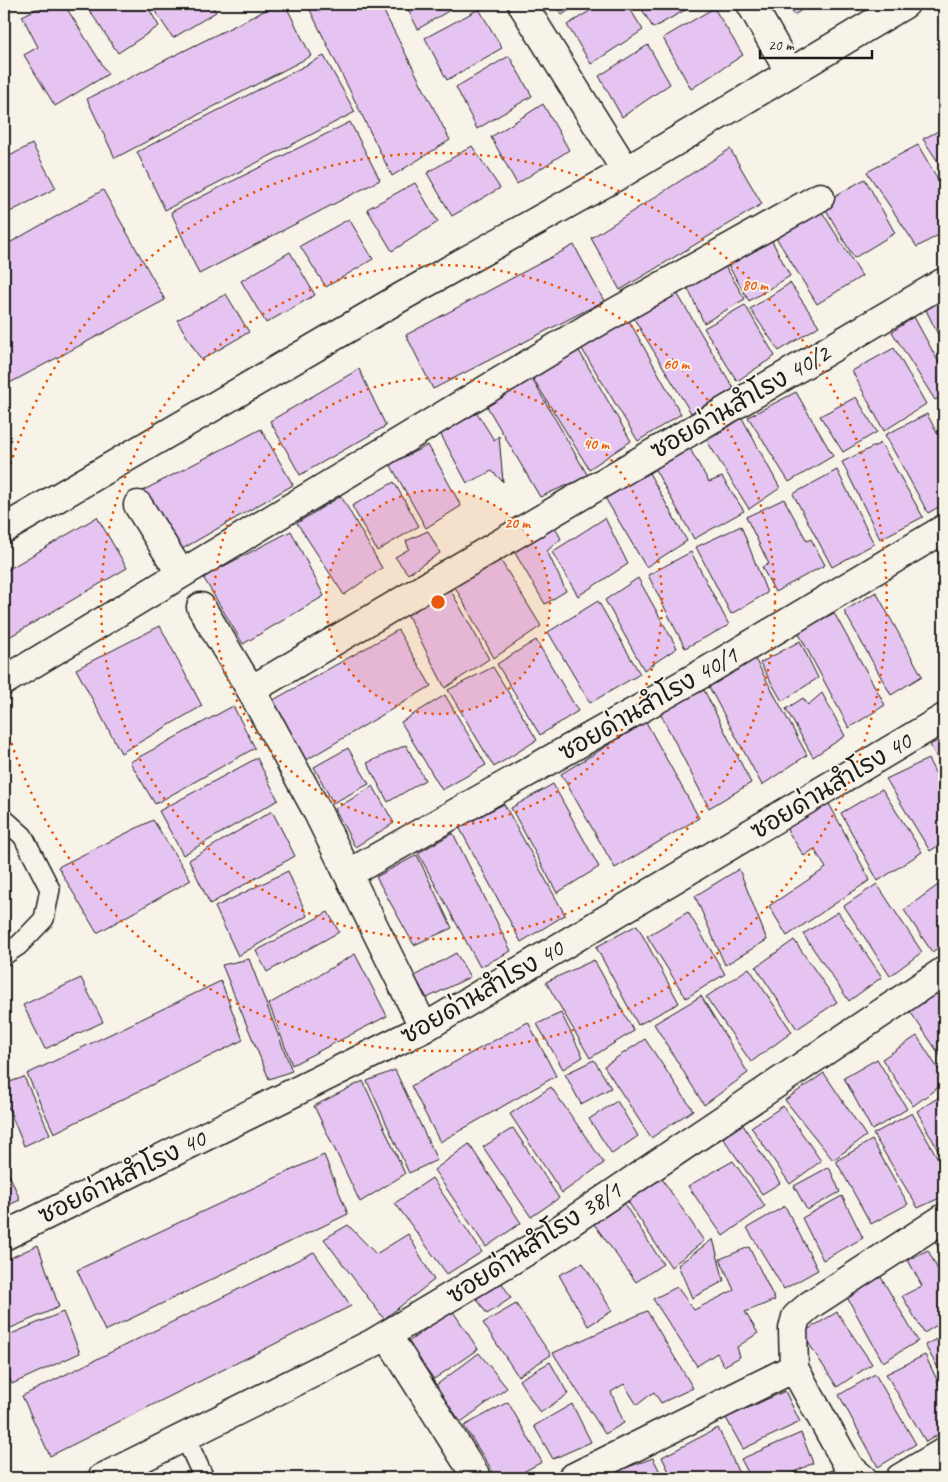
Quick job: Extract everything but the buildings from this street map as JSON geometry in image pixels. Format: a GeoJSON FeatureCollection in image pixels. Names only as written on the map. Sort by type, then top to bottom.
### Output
{"type":"FeatureCollection","features":[{"type":"Feature","properties":{"kind":"street"},"geometry":{"type":"LineString","coordinates":[[522,4],[626,170]]}},
{"type":"Feature","properties":{"kind":"street"},"geometry":{"type":"LineString","coordinates":[[751,4],[790,73]]}},
{"type":"Feature","properties":{"kind":"street"},"geometry":{"type":"LineString","coordinates":[[4,529],[394,301],[626,170],[906,4]]}},
{"type":"Feature","properties":{"kind":"street"},"geometry":{"type":"LineString","coordinates":[[4,681],[598,322],[820,197]]}},
{"type":"Feature","properties":{"kind":"street","name":"ซอยด่านสำโรง 40/2"},"geometry":{"type":"LineString","coordinates":[[251,690],[944,282]]}},
{"type":"Feature","properties":{"kind":"street"},"geometry":{"type":"LineString","coordinates":[[138,505],[181,574]]}},
{"type":"Feature","properties":{"kind":"street","name":"ซอยด่านสำโรง 40/1"},"geometry":{"type":"LineString","coordinates":[[348,874],[705,672],[944,529]]}},
{"type":"Feature","properties":{"kind":"street"},"geometry":{"type":"LineString","coordinates":[[201,607],[251,690],[315,807],[424,1028]]}},
{"type":"Feature","properties":{"kind":"street","name":"ซอยด่านสำโรง 40"},"geometry":{"type":"LineString","coordinates":[[4,1236],[424,1028],[944,718]]}},
{"type":"Feature","properties":{"kind":"street","name":"ซอยด่านสำโรง 38/1"},"geometry":{"type":"LineString","coordinates":[[102,1478],[387,1336],[532,1248],[944,971]]}},
{"type":"Feature","properties":{"kind":"street"},"geometry":{"type":"LineString","coordinates":[[862,1478],[849,1467],[794,1368],[793,1329],[796,1317],[810,1305],[944,1218]]}},
{"type":"Feature","properties":{"kind":"street"},"geometry":{"type":"LineString","coordinates":[[387,1336],[478,1478]]}},
{"type":"Feature","properties":{"kind":"street"},"geometry":{"type":"LineString","coordinates":[[572,1478],[794,1368]]}},
{"type":"Feature","properties":{"kind":"street"},"geometry":{"type":"LineString","coordinates":[[900,1478],[944,1452]]}},
{"type":"Feature","properties":{"kind":"lane"},"geometry":{"type":"LineString","coordinates":[[4,819],[23,836],[50,889],[44,919],[19,945],[4,955]]}},
{"type":"Feature","properties":{"kind":"lane"},"geometry":{"type":"LineString","coordinates":[[185,1437],[204,1478]]}}]}
